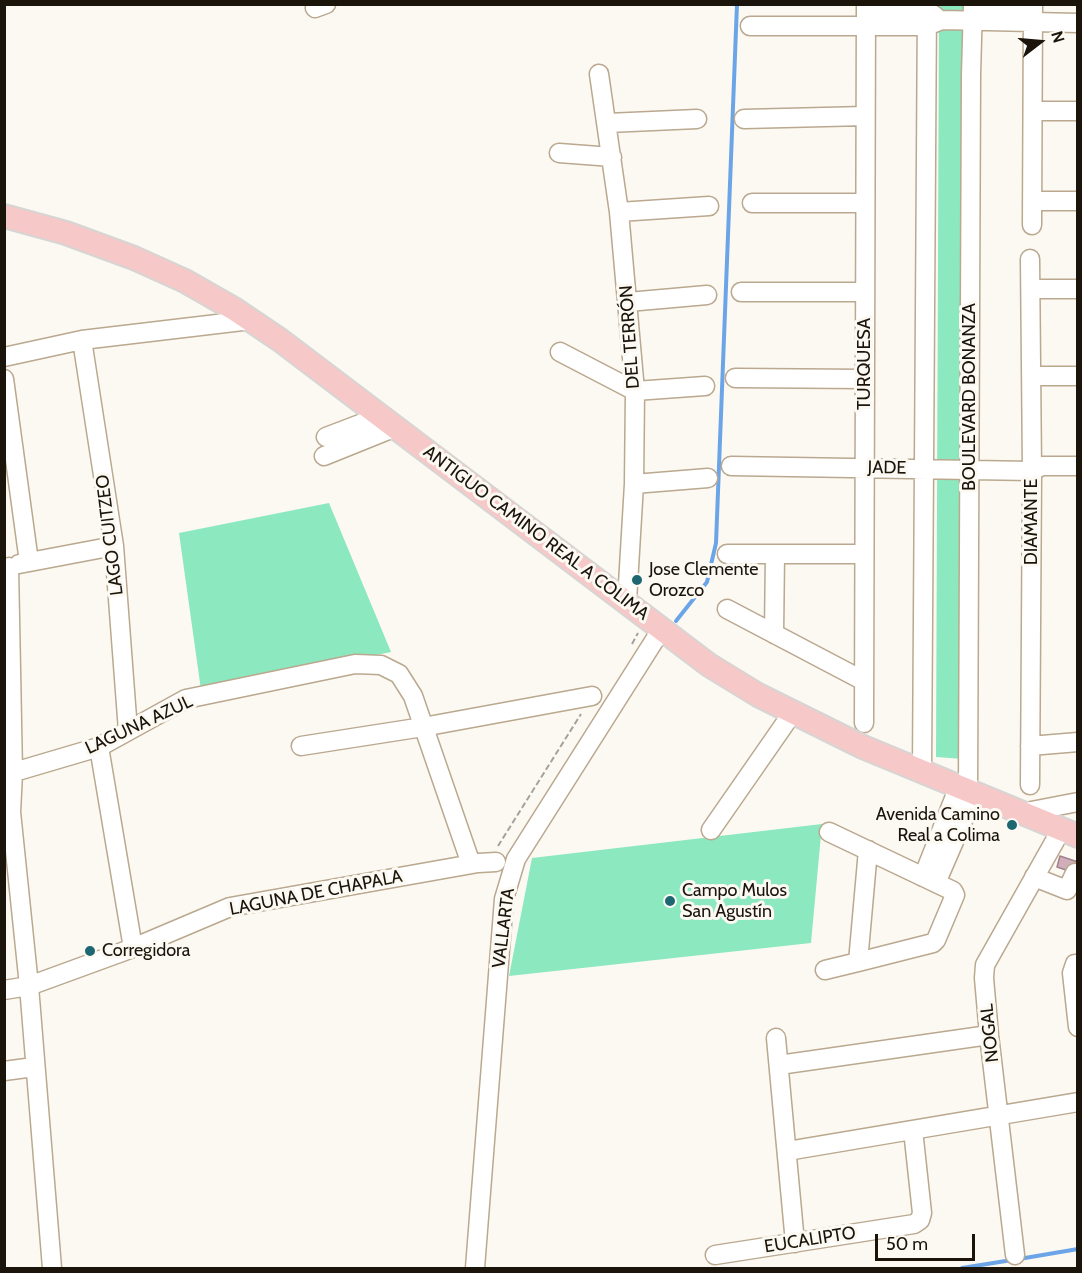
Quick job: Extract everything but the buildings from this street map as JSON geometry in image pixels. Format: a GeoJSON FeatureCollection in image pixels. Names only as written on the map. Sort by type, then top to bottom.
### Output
{"type":"FeatureCollection","features":[{"type":"Feature","properties":{"kind":"main road","name":"ANTIGUO CAMINO REAL A COLIMA"},"geometry":{"type":"LineString","coordinates":[[4,216],[66,233],[185,280],[251,320],[709,665],[788,710],[863,747],[1069,833]]}},
{"type":"Feature","properties":{"kind":"street"},"geometry":{"type":"LineString","coordinates":[[750,26],[866,14],[931,15],[972,10],[1033,11],[1077,22]]}},
{"type":"Feature","properties":{"kind":"street","name":"BOULEVARD BONANZA"},"geometry":{"type":"LineString","coordinates":[[967,790],[972,10]]}},
{"type":"Feature","properties":{"kind":"street"},"geometry":{"type":"LineString","coordinates":[[1032,225],[1033,11]]}},
{"type":"Feature","properties":{"kind":"street","name":"TURQUESA"},"geometry":{"type":"LineString","coordinates":[[864,723],[866,14]]}},
{"type":"Feature","properties":{"kind":"street"},"geometry":{"type":"LineString","coordinates":[[922,770],[931,15]]}},
{"type":"Feature","properties":{"kind":"street","name":"DEL TERRÓN"},"geometry":{"type":"LineString","coordinates":[[599,74],[608,123],[619,212],[635,391],[627,602]]}},
{"type":"Feature","properties":{"kind":"street"},"geometry":{"type":"LineString","coordinates":[[1033,111],[1077,111]]}},
{"type":"Feature","properties":{"kind":"street"},"geometry":{"type":"LineString","coordinates":[[744,118],[866,116]]}},
{"type":"Feature","properties":{"kind":"street"},"geometry":{"type":"LineString","coordinates":[[608,123],[697,119]]}},
{"type":"Feature","properties":{"kind":"street"},"geometry":{"type":"LineString","coordinates":[[559,153],[612,157]]}},
{"type":"Feature","properties":{"kind":"street"},"geometry":{"type":"LineString","coordinates":[[1032,201],[1077,201]]}},
{"type":"Feature","properties":{"kind":"street"},"geometry":{"type":"LineString","coordinates":[[752,203],[865,203]]}},
{"type":"Feature","properties":{"kind":"street"},"geometry":{"type":"LineString","coordinates":[[619,212],[709,206]]}},
{"type":"Feature","properties":{"kind":"street","name":"DIAMANTE"},"geometry":{"type":"LineString","coordinates":[[1030,259],[1035,465],[1030,785]]}},
{"type":"Feature","properties":{"kind":"street"},"geometry":{"type":"LineString","coordinates":[[1032,289],[1077,290]]}},
{"type":"Feature","properties":{"kind":"street"},"geometry":{"type":"LineString","coordinates":[[741,292],[865,291]]}},
{"type":"Feature","properties":{"kind":"street"},"geometry":{"type":"LineString","coordinates":[[628,302],[707,295]]}},
{"type":"Feature","properties":{"kind":"street"},"geometry":{"type":"LineString","coordinates":[[4,357],[82,340],[251,320]]}},
{"type":"Feature","properties":{"kind":"street","name":"LAGO CUITZEO"},"geometry":{"type":"LineString","coordinates":[[82,340],[114,546],[128,731]]}},
{"type":"Feature","properties":{"kind":"street"},"geometry":{"type":"LineString","coordinates":[[560,352],[635,391],[705,386]]}},
{"type":"Feature","properties":{"kind":"street"},"geometry":{"type":"LineString","coordinates":[[1032,376],[1077,376]]}},
{"type":"Feature","properties":{"kind":"street"},"geometry":{"type":"LineString","coordinates":[[735,378],[865,379]]}},
{"type":"Feature","properties":{"kind":"street"},"geometry":{"type":"LineString","coordinates":[[4,379],[9,449],[29,562]]}},
{"type":"Feature","properties":{"kind":"street"},"geometry":{"type":"LineString","coordinates":[[326,437],[388,422]]}},
{"type":"Feature","properties":{"kind":"street"},"geometry":{"type":"LineString","coordinates":[[324,456],[388,422]]}},
{"type":"Feature","properties":{"kind":"street","name":"JADE"},"geometry":{"type":"LineString","coordinates":[[731,466],[864,462],[1077,466]]}},
{"type":"Feature","properties":{"kind":"street"},"geometry":{"type":"LineString","coordinates":[[633,484],[708,478]]}},
{"type":"Feature","properties":{"kind":"street"},"geometry":{"type":"LineString","coordinates":[[52,1269],[29,986],[11,812],[7,567],[114,546]]}},
{"type":"Feature","properties":{"kind":"street"},"geometry":{"type":"LineString","coordinates":[[727,554],[864,554]]}},
{"type":"Feature","properties":{"kind":"street"},"geometry":{"type":"LineString","coordinates":[[774,634],[775,554]]}},
{"type":"Feature","properties":{"kind":"street"},"geometry":{"type":"LineString","coordinates":[[727,609],[864,681]]}},
{"type":"Feature","properties":{"kind":"street","name":"VALLARTA"},"geometry":{"type":"LineString","coordinates":[[475,1269],[504,899],[516,860],[654,623]]}},
{"type":"Feature","properties":{"kind":"street","name":"LAGUNA AZUL"},"geometry":{"type":"LineString","coordinates":[[9,774],[99,747],[186,699],[355,664],[381,665],[399,674],[413,696],[423,727]]}},
{"type":"Feature","properties":{"kind":"street"},"geometry":{"type":"LineString","coordinates":[[301,746],[423,727],[592,696]]}},
{"type":"Feature","properties":{"kind":"street"},"geometry":{"type":"LineString","coordinates":[[711,830],[741,788],[737,780],[756,757],[788,710]]}},
{"type":"Feature","properties":{"kind":"street"},"geometry":{"type":"LineString","coordinates":[[423,727],[471,864]]}},
{"type":"Feature","properties":{"kind":"street"},"geometry":{"type":"LineString","coordinates":[[1030,746],[1077,742]]}},
{"type":"Feature","properties":{"kind":"street"},"geometry":{"type":"LineString","coordinates":[[99,747],[133,948]]}},
{"type":"Feature","properties":{"kind":"street"},"geometry":{"type":"LineString","coordinates":[[929,880],[967,790]]}},
{"type":"Feature","properties":{"kind":"street"},"geometry":{"type":"LineString","coordinates":[[1022,813],[1077,802]]}},
{"type":"Feature","properties":{"kind":"street"},"geometry":{"type":"LineString","coordinates":[[825,970],[930,944],[936,940],[955,898],[953,891],[829,832]]}},
{"type":"Feature","properties":{"kind":"street","name":"NOGAL"},"geometry":{"type":"LineString","coordinates":[[1015,1255],[989,1035],[985,965],[1034,877],[1069,833]]}},
{"type":"Feature","properties":{"kind":"street"},"geometry":{"type":"LineString","coordinates":[[858,962],[868,850]]}},
{"type":"Feature","properties":{"kind":"street","name":"LAGUNA DE CHAPALA"},"geometry":{"type":"LineString","coordinates":[[4,990],[29,986],[133,948],[230,908],[471,864],[496,862]]}},
{"type":"Feature","properties":{"kind":"street"},"geometry":{"type":"LineString","coordinates":[[1034,877],[1067,890],[1076,873]]}},
{"type":"Feature","properties":{"kind":"street"},"geometry":{"type":"LineString","coordinates":[[1076,964],[1072,973],[1077,1027]]}},
{"type":"Feature","properties":{"kind":"street"},"geometry":{"type":"LineString","coordinates":[[779,1065],[989,1035]]}},
{"type":"Feature","properties":{"kind":"street"},"geometry":{"type":"LineString","coordinates":[[776,1038],[795,1243]]}},
{"type":"Feature","properties":{"kind":"street"},"geometry":{"type":"LineString","coordinates":[[4,1071],[34,1066]]}},
{"type":"Feature","properties":{"kind":"street"},"geometry":{"type":"LineString","coordinates":[[787,1151],[1077,1102]]}},
{"type":"Feature","properties":{"kind":"street","name":"EUCALIPTO"},"geometry":{"type":"LineString","coordinates":[[715,1255],[914,1224],[920,1220],[922,1213],[913,1130]]}},
{"type":"Feature","properties":{"kind":"path"},"geometry":{"type":"LineString","coordinates":[[630,650],[654,623]]}},
{"type":"Feature","properties":{"kind":"path"},"geometry":{"type":"LineString","coordinates":[[496,862],[498,845],[592,696]]}},
{"type":"Feature","properties":{"kind":"green space"},"geometry":{"type":"Polygon","coordinates":[[[968,4],[963,759],[936,757],[939,5],[968,4]]]}},
{"type":"Feature","properties":{"kind":"green space"},"geometry":{"type":"Polygon","coordinates":[[[329,503],[391,652],[201,690],[179,533],[329,503]]]}},
{"type":"Feature","properties":{"kind":"green space","name":"Campo Mulos San Agustín"},"geometry":{"type":"Polygon","coordinates":[[[822,824],[811,943],[509,976],[532,858],[822,824]]]}},
{"type":"Feature","properties":{"kind":"waterway"},"geometry":{"type":"LineString","coordinates":[[676,621],[707,582],[716,543],[737,4]]}},
{"type":"Feature","properties":{"kind":"waterway"},"geometry":{"type":"LineString","coordinates":[[1019,1259],[1078,1249]]}},
{"type":"Feature","properties":{"kind":"waterway"},"geometry":{"type":"LineString","coordinates":[[962,1268],[1012,1260]]}},
{"type":"Feature","properties":{"kind":"place","name":"Jose Clemente Orozco"},"geometry":{"type":"Point","coordinates":[637,580]}},
{"type":"Feature","properties":{"kind":"place","name":"Avenida Camino Real a Colima"},"geometry":{"type":"Point","coordinates":[1012,825]}},
{"type":"Feature","properties":{"kind":"place","name":"Campo Mulos San Agustín"},"geometry":{"type":"Point","coordinates":[670,901]}},
{"type":"Feature","properties":{"kind":"place","name":"Corregidora"},"geometry":{"type":"Point","coordinates":[90,951]}}]}
